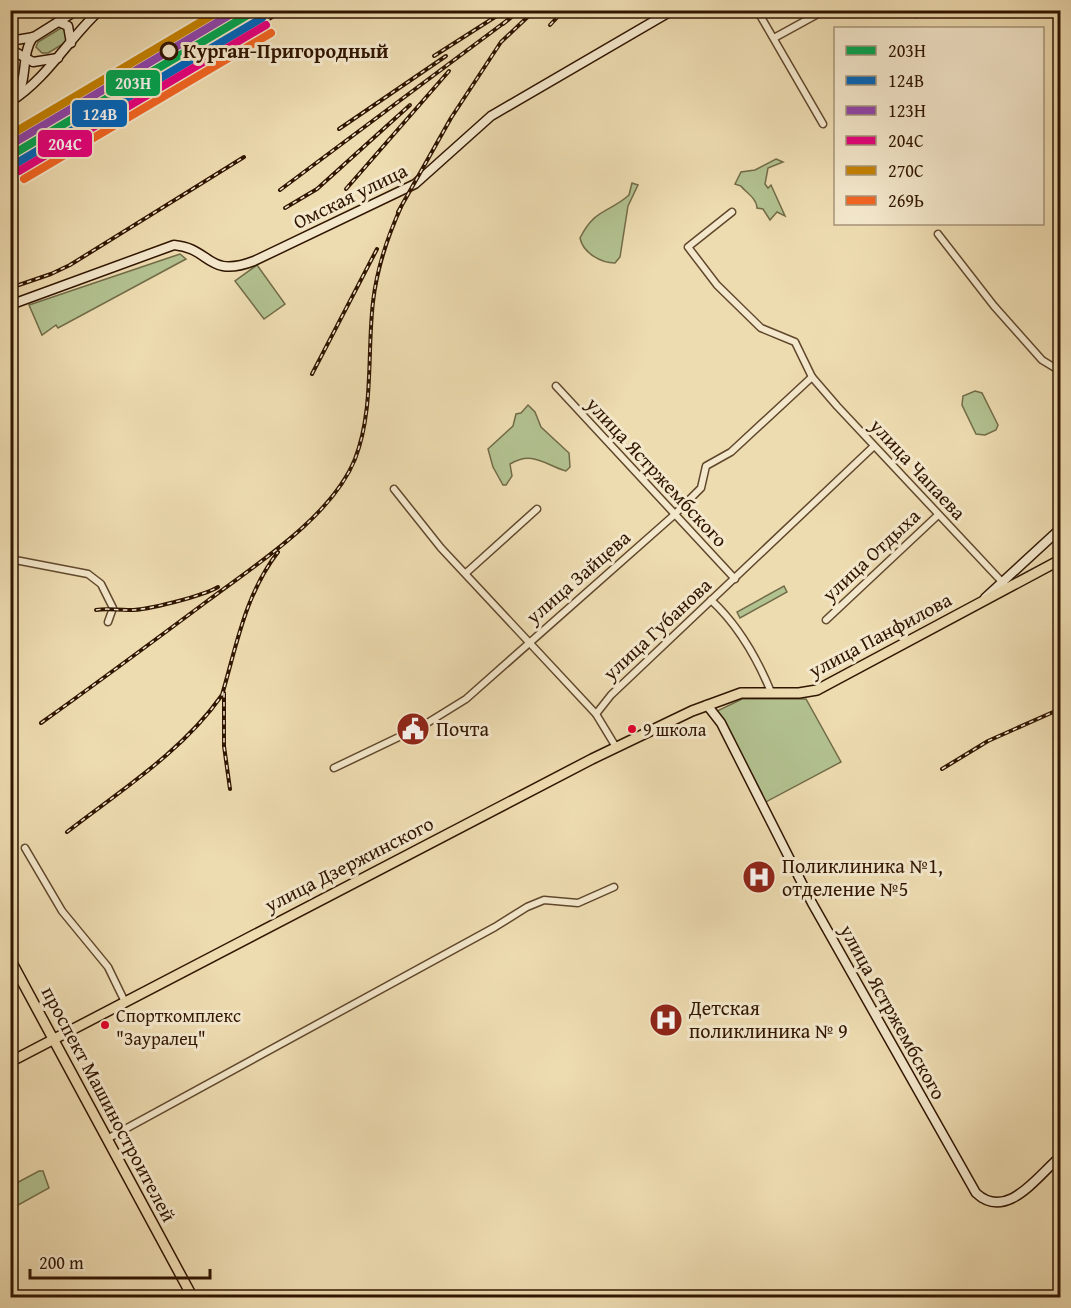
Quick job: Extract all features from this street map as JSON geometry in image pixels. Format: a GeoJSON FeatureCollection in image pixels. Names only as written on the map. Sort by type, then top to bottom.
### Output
{"type":"FeatureCollection","features":[{"type":"Feature","properties":{"kind":"main road"},"geometry":{"type":"LineString","coordinates":[[13,100],[24,79],[29,43],[34,37],[77,10]]}},
{"type":"Feature","properties":{"kind":"main road"},"geometry":{"type":"LineString","coordinates":[[13,100],[31,87],[59,58],[83,26],[100,10]]}},
{"type":"Feature","properties":{"kind":"main road","name":"Омская улица"},"geometry":{"type":"LineString","coordinates":[[10,305],[174,245],[183,245],[216,266],[227,268],[254,261],[415,184],[491,116],[673,10]]}},
{"type":"Feature","properties":{"kind":"main road"},"geometry":{"type":"LineString","coordinates":[[58,22],[68,26],[71,43]]}},
{"type":"Feature","properties":{"kind":"main road"},"geometry":{"type":"LineString","coordinates":[[10,41],[34,37]]}},
{"type":"Feature","properties":{"kind":"main road"},"geometry":{"type":"LineString","coordinates":[[10,49],[26,60],[41,63],[59,58]]}},
{"type":"Feature","properties":{"kind":"main road"},"geometry":{"type":"LineString","coordinates":[[1005,585],[1060,529]]}},
{"type":"Feature","properties":{"kind":"main road","name":"улица Панфилова"},"geometry":{"type":"LineString","coordinates":[[706,705],[741,693],[818,690],[982,601],[1005,585],[1060,560]]}},
{"type":"Feature","properties":{"kind":"main road","name":"улица Дзержинского"},"geometry":{"type":"LineString","coordinates":[[10,1062],[616,747],[706,705]]}},
{"type":"Feature","properties":{"kind":"main road","name":"улица Ястржембского"},"geometry":{"type":"LineString","coordinates":[[706,705],[721,723],[812,903],[970,1185],[981,1199],[989,1202],[1006,1201],[1018,1195],[1060,1157]]}},
{"type":"Feature","properties":{"kind":"main road","name":"проспект Машиностроителей"},"geometry":{"type":"LineString","coordinates":[[10,959],[193,1298]]}},
{"type":"Feature","properties":{"kind":"street"},"geometry":{"type":"LineString","coordinates":[[757,10],[824,124]]}},
{"type":"Feature","properties":{"kind":"street"},"geometry":{"type":"LineString","coordinates":[[774,38],[825,10]]}},
{"type":"Feature","properties":{"kind":"street"},"geometry":{"type":"LineString","coordinates":[[907,10],[919,12]]}},
{"type":"Feature","properties":{"kind":"street","name":"улица Чапаева"},"geometry":{"type":"LineString","coordinates":[[732,212],[688,247],[717,285],[761,328],[795,342],[812,377],[1005,585]]}},
{"type":"Feature","properties":{"kind":"street"},"geometry":{"type":"LineString","coordinates":[[938,234],[994,306],[1042,360],[1060,371]]}},
{"type":"Feature","properties":{"kind":"street","name":"улица Зайцева"},"geometry":{"type":"LineString","coordinates":[[334,768],[455,708],[673,516],[701,488],[706,466],[731,452],[812,377]]}},
{"type":"Feature","properties":{"kind":"street","name":"улица Ястржембского"},"geometry":{"type":"LineString","coordinates":[[556,386],[673,516],[735,579]]}},
{"type":"Feature","properties":{"kind":"street","name":"улица Губанова"},"geometry":{"type":"LineString","coordinates":[[596,714],[611,695],[874,446]]}},
{"type":"Feature","properties":{"kind":"street"},"geometry":{"type":"LineString","coordinates":[[394,489],[441,548],[596,714],[616,747]]}},
{"type":"Feature","properties":{"kind":"street"},"geometry":{"type":"LineString","coordinates":[[466,573],[537,509]]}},
{"type":"Feature","properties":{"kind":"street","name":"улица Отдыха"},"geometry":{"type":"LineString","coordinates":[[826,620],[938,515]]}},
{"type":"Feature","properties":{"kind":"street"},"geometry":{"type":"LineString","coordinates":[[10,559],[88,573],[96,578],[113,608],[108,622]]}},
{"type":"Feature","properties":{"kind":"street"},"geometry":{"type":"LineString","coordinates":[[711,600],[727,615],[760,667],[771,692]]}},
{"type":"Feature","properties":{"kind":"street"},"geometry":{"type":"LineString","coordinates":[[25,848],[62,911],[108,967],[125,1002]]}},
{"type":"Feature","properties":{"kind":"street"},"geometry":{"type":"LineString","coordinates":[[107,1139],[475,939],[527,907],[544,900],[578,903],[614,887]]}},
{"type":"Feature","properties":{"kind":"green space"},"geometry":{"type":"Polygon","coordinates":[[[61,28],[66,29],[68,41],[48,53],[42,53],[36,47],[38,42],[61,28]]]}},
{"type":"Feature","properties":{"kind":"green space"},"geometry":{"type":"Polygon","coordinates":[[[776,159],[783,162],[768,168],[765,184],[768,188],[771,185],[785,216],[777,212],[770,220],[763,209],[757,208],[750,195],[741,186],[735,184],[741,172],[755,170],[776,159]]]}},
{"type":"Feature","properties":{"kind":"green space"},"geometry":{"type":"Polygon","coordinates":[[[632,183],[638,185],[628,206],[620,257],[615,263],[610,263],[589,253],[580,238],[591,221],[629,195],[632,183]]]}},
{"type":"Feature","properties":{"kind":"green space"},"geometry":{"type":"Polygon","coordinates":[[[180,254],[186,259],[58,328],[56,325],[42,335],[29,305],[180,254]]]}},
{"type":"Feature","properties":{"kind":"green space"},"geometry":{"type":"Polygon","coordinates":[[[257,265],[285,304],[264,319],[235,281],[257,265]]]}},
{"type":"Feature","properties":{"kind":"green space"},"geometry":{"type":"Polygon","coordinates":[[[975,391],[982,393],[998,425],[996,430],[985,435],[976,434],[962,405],[963,396],[975,391]]]}},
{"type":"Feature","properties":{"kind":"green space"},"geometry":{"type":"Polygon","coordinates":[[[528,405],[535,412],[541,427],[569,453],[570,467],[566,471],[532,458],[518,460],[510,464],[512,476],[506,485],[503,485],[493,467],[488,449],[513,426],[516,414],[521,413],[528,405]]]}},
{"type":"Feature","properties":{"kind":"green space"},"geometry":{"type":"Polygon","coordinates":[[[784,586],[787,592],[740,618],[737,612],[784,586]]]}},
{"type":"Feature","properties":{"kind":"green space"},"geometry":{"type":"Polygon","coordinates":[[[742,699],[806,699],[841,762],[762,804],[717,711],[742,699]]]}},
{"type":"Feature","properties":{"kind":"green space"},"geometry":{"type":"Polygon","coordinates":[[[43,1171],[49,1188],[11,1209],[11,1186],[43,1171]]]}},
{"type":"Feature","properties":{"kind":"railway"},"geometry":{"type":"LineString","coordinates":[[10,172],[284,10]]}},
{"type":"Feature","properties":{"kind":"railway"},"geometry":{"type":"LineString","coordinates":[[434,56],[506,10]]}},
{"type":"Feature","properties":{"kind":"railway"},"geometry":{"type":"LineString","coordinates":[[503,24],[520,10]]}},
{"type":"Feature","properties":{"kind":"railway"},"geometry":{"type":"LineString","coordinates":[[398,212],[451,118],[501,42],[535,10]]}},
{"type":"Feature","properties":{"kind":"railway"},"geometry":{"type":"LineString","coordinates":[[550,25],[564,10]]}},
{"type":"Feature","properties":{"kind":"railway"},"geometry":{"type":"LineString","coordinates":[[280,190],[509,19]]}},
{"type":"Feature","properties":{"kind":"railway"},"geometry":{"type":"LineString","coordinates":[[339,129],[446,56]]}},
{"type":"Feature","properties":{"kind":"railway"},"geometry":{"type":"LineString","coordinates":[[346,189],[449,71]]}},
{"type":"Feature","properties":{"kind":"railway"},"geometry":{"type":"LineString","coordinates":[[285,208],[317,189],[410,105]]}},
{"type":"Feature","properties":{"kind":"railway"},"geometry":{"type":"LineString","coordinates":[[10,288],[70,265],[244,157]]}},
{"type":"Feature","properties":{"kind":"railway"},"geometry":{"type":"LineString","coordinates":[[41,723],[290,539],[328,501],[344,481],[355,459],[365,421],[371,321],[377,277],[387,241],[401,207]]}},
{"type":"Feature","properties":{"kind":"railway"},"geometry":{"type":"LineString","coordinates":[[312,374],[377,249]]}},
{"type":"Feature","properties":{"kind":"railway"},"geometry":{"type":"LineString","coordinates":[[67,832],[170,752],[206,716],[222,695],[243,620],[257,585],[278,552]]}},
{"type":"Feature","properties":{"kind":"railway"},"geometry":{"type":"LineString","coordinates":[[96,610],[136,610],[160,606],[218,587]]}},
{"type":"Feature","properties":{"kind":"railway"},"geometry":{"type":"LineString","coordinates":[[224,693],[224,746],[230,789]]}},
{"type":"Feature","properties":{"kind":"railway"},"geometry":{"type":"LineString","coordinates":[[942,769],[988,741],[1060,709]]}},
{"type":"Feature","properties":{"kind":"transit line","name":"270С"},"geometry":{"type":"LineString","coordinates":[[10,135],[221,10]]}},
{"type":"Feature","properties":{"kind":"transit line","name":"123Н"},"geometry":{"type":"LineString","coordinates":[[10,145],[238,10]]}},
{"type":"Feature","properties":{"kind":"transit line","name":"203Н"},"geometry":{"type":"LineString","coordinates":[[10,156],[256,10]]}},
{"type":"Feature","properties":{"kind":"transit line","name":"124В"},"geometry":{"type":"LineString","coordinates":[[15,164],[262,18]]}},
{"type":"Feature","properties":{"kind":"transit line","name":"204С"},"geometry":{"type":"LineString","coordinates":[[19,171],[266,25]]}},
{"type":"Feature","properties":{"kind":"transit line","name":"269Ь"},"geometry":{"type":"LineString","coordinates":[[24,179],[271,33]]}},
{"type":"Feature","properties":{"kind":"place","name":"Курган-Пригородный"},"geometry":{"type":"Point","coordinates":[169,51]}},
{"type":"Feature","properties":{"kind":"place","name":"Почта"},"geometry":{"type":"Point","coordinates":[413,729]}},
{"type":"Feature","properties":{"kind":"place","name":"9 школа"},"geometry":{"type":"Point","coordinates":[632,729]}},
{"type":"Feature","properties":{"kind":"place","name":"Поликлиника №1, отделение №5"},"geometry":{"type":"Point","coordinates":[759,877]}},
{"type":"Feature","properties":{"kind":"place","name":"Детская поликлиника № 9"},"geometry":{"type":"Point","coordinates":[666,1020]}},
{"type":"Feature","properties":{"kind":"place","name":"Спорткомплекс \"Зауралец\""},"geometry":{"type":"Point","coordinates":[105,1025]}}]}
